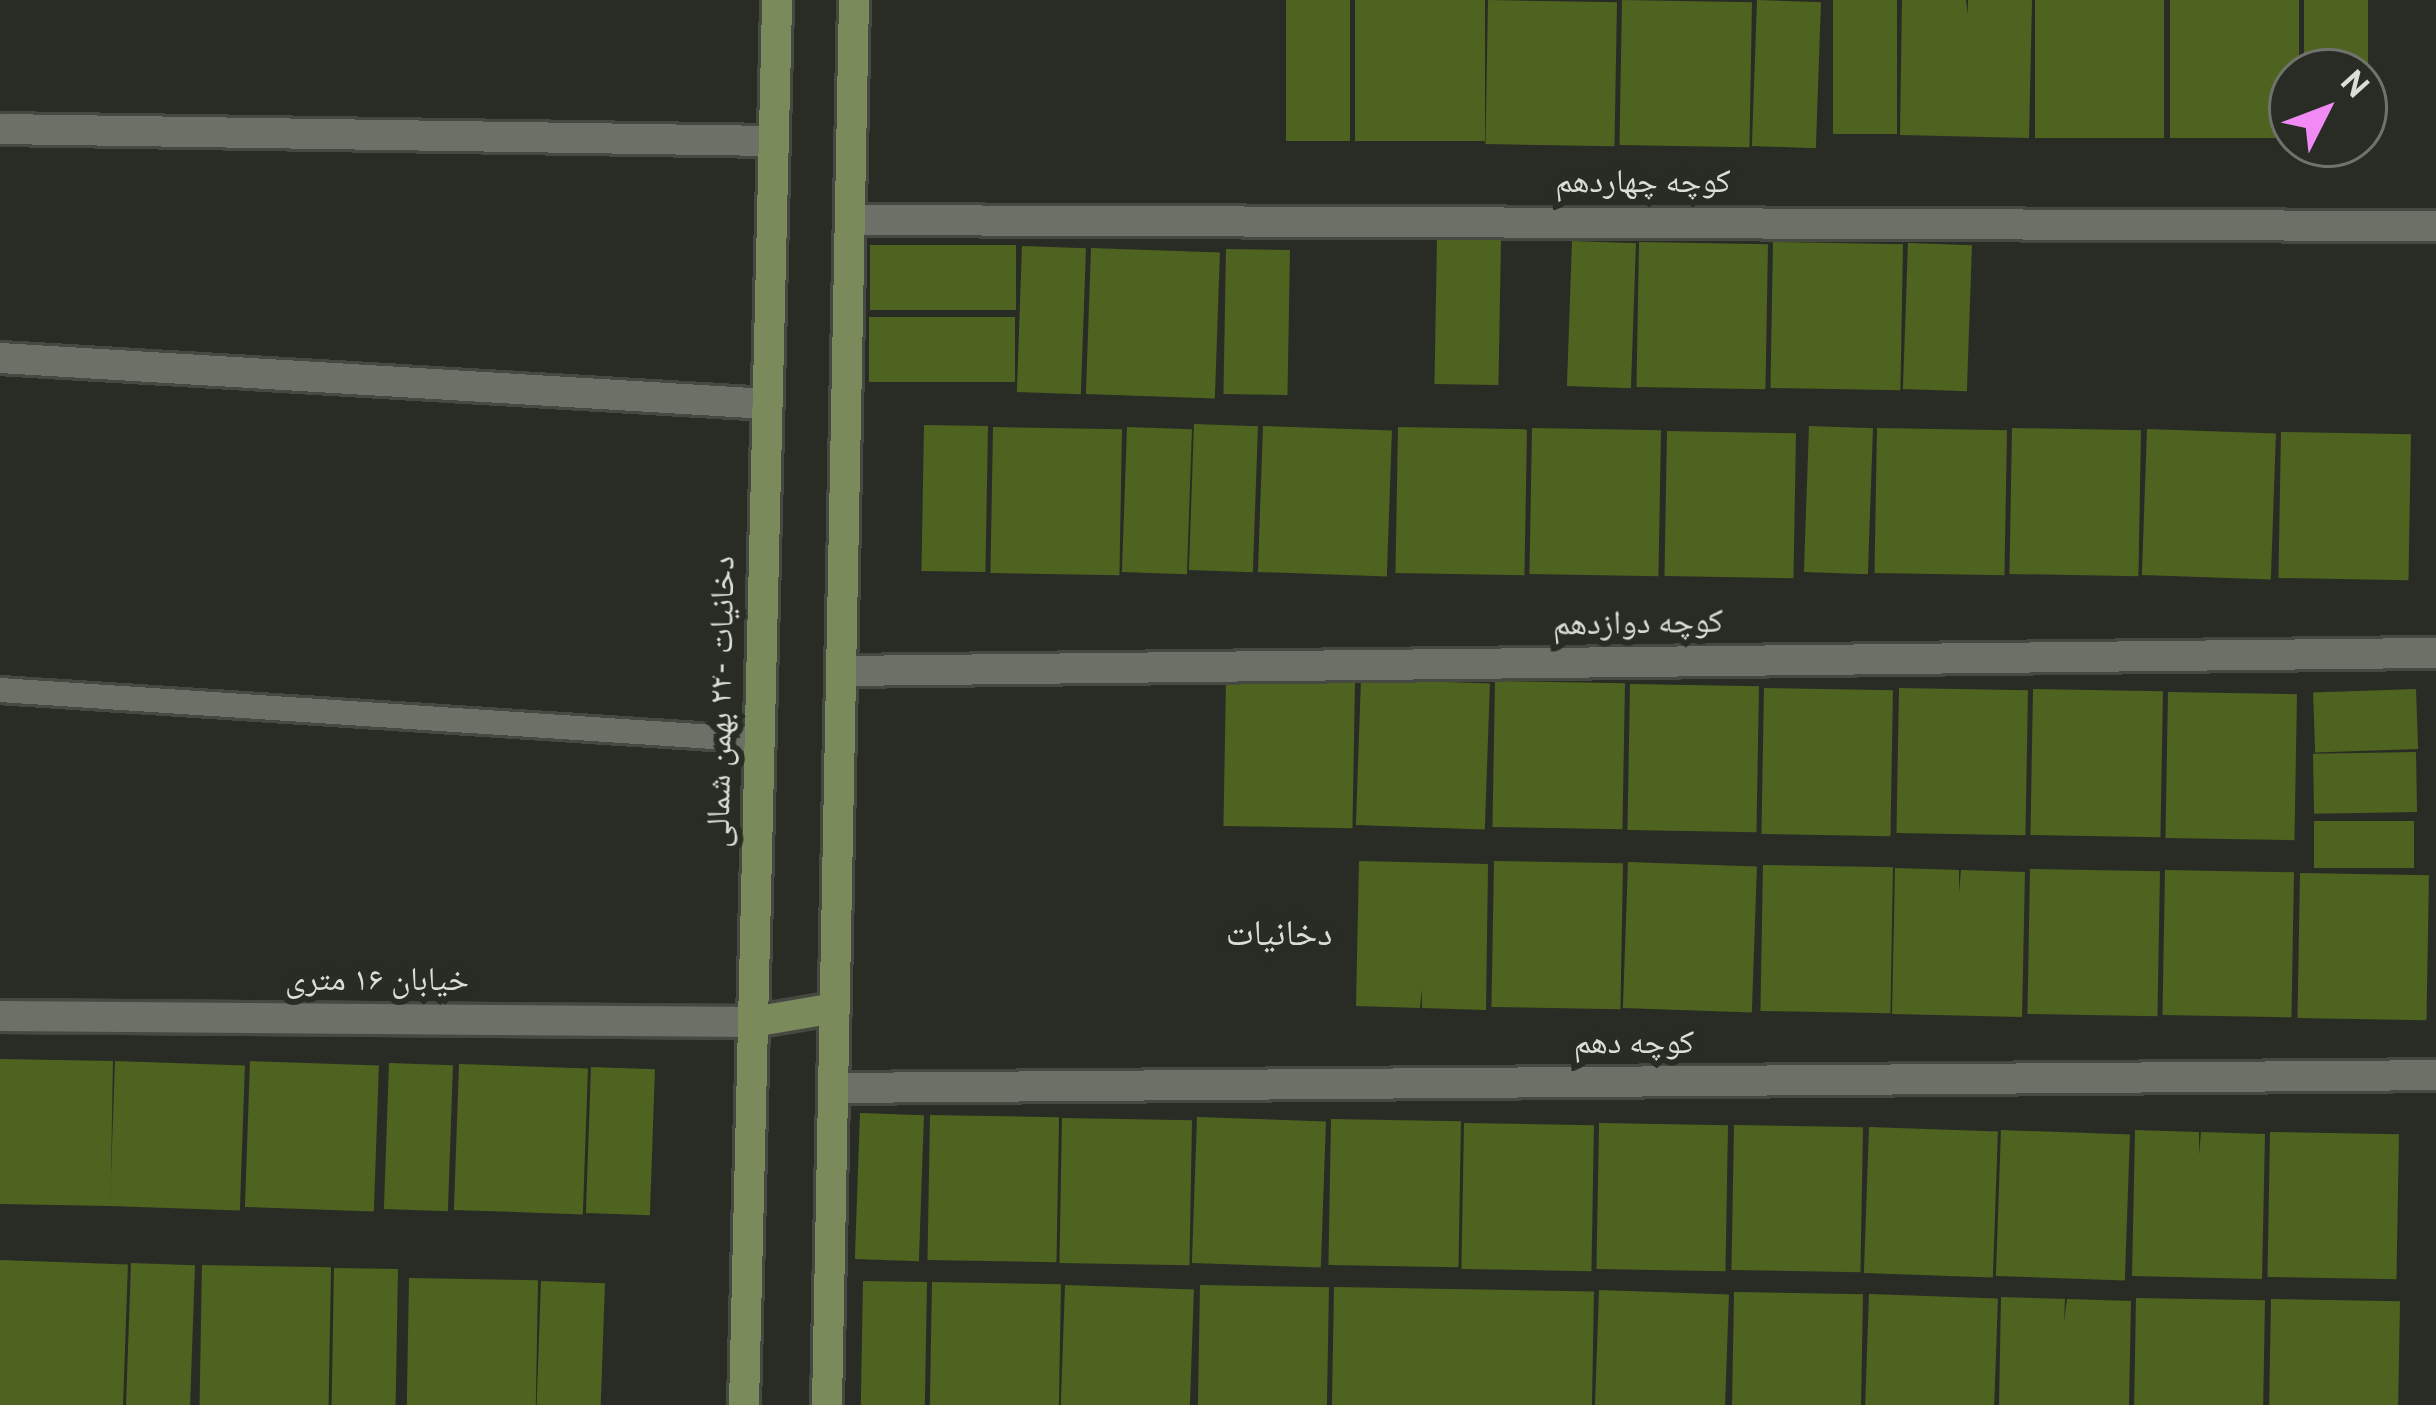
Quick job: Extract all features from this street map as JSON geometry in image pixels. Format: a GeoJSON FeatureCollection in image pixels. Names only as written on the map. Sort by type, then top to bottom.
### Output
{"type":"FeatureCollection","features":[{"type":"Feature","properties":{"kind":"street","name":"دخانیات -۲۲ بهمن شمالی"},"geometry":{"type":"LineString","coordinates":[[744,1405],[777,0]]}},
{"type":"Feature","properties":{"kind":"street"},"geometry":{"type":"LineString","coordinates":[[826,1405],[854,0]]}},
{"type":"Feature","properties":{"kind":"street"},"geometry":{"type":"LineString","coordinates":[[0,129],[774,141]]}},
{"type":"Feature","properties":{"kind":"street","name":"کوچه چهاردهم"},"geometry":{"type":"LineString","coordinates":[[850,220],[2436,226]]}},
{"type":"Feature","properties":{"kind":"street"},"geometry":{"type":"LineString","coordinates":[[0,358],[767,404]]}},
{"type":"Feature","properties":{"kind":"street","name":"کوچه دوازدهم"},"geometry":{"type":"LineString","coordinates":[[841,671],[2436,653]]}},
{"type":"Feature","properties":{"kind":"street"},"geometry":{"type":"LineString","coordinates":[[753,1022],[835,1008]]}},
{"type":"Feature","properties":{"kind":"street","name":"خیابان ۱۶ متری"},"geometry":{"type":"LineString","coordinates":[[0,1016],[753,1022]]}},
{"type":"Feature","properties":{"kind":"street","name":"کوچه دهم"},"geometry":{"type":"LineString","coordinates":[[833,1088],[2436,1075]]}},
{"type":"Feature","properties":{"kind":"lane"},"geometry":{"type":"LineString","coordinates":[[0,690],[759,740]]}},
{"type":"Feature","properties":{"kind":"building"},"geometry":{"type":"Polygon","coordinates":[[[1286,0],[1350,0],[1350,141],[1286,141],[1286,0]]]}},
{"type":"Feature","properties":{"kind":"building"},"geometry":{"type":"Polygon","coordinates":[[[1355,0],[1485,0],[1485,141],[1355,141],[1355,0]]]}},
{"type":"Feature","properties":{"kind":"building"},"geometry":{"type":"Polygon","coordinates":[[[1488,0],[1617,2],[1614,146],[1485,144],[1488,0]]]}},
{"type":"Feature","properties":{"kind":"building"},"geometry":{"type":"Polygon","coordinates":[[[1622,0],[1752,2],[1749,147],[1619,145],[1622,0]]]}},
{"type":"Feature","properties":{"kind":"building"},"geometry":{"type":"Polygon","coordinates":[[[1757,0],[1821,2],[1816,148],[1752,146],[1757,0]]]}},
{"type":"Feature","properties":{"kind":"building"},"geometry":{"type":"Polygon","coordinates":[[[1833,0],[1897,0],[1897,134],[1833,134],[1833,0]]]}},
{"type":"Feature","properties":{"kind":"building"},"geometry":{"type":"Polygon","coordinates":[[[1902,0],[1966,0],[1968,14],[1968,0],[2032,0],[2029,138],[1900,135],[1902,0]]]}},
{"type":"Feature","properties":{"kind":"building"},"geometry":{"type":"Polygon","coordinates":[[[2035,0],[2164,0],[2164,138],[2035,138],[2035,0]]]}},
{"type":"Feature","properties":{"kind":"building"},"geometry":{"type":"Polygon","coordinates":[[[2170,0],[2299,0],[2299,48],[2268,48],[2268,138],[2170,138],[2170,0]]]}},
{"type":"Feature","properties":{"kind":"building"},"geometry":{"type":"Polygon","coordinates":[[[2304,0],[2368,0],[2368,48],[2304,48],[2304,0]]]}},
{"type":"Feature","properties":{"kind":"building"},"geometry":{"type":"Polygon","coordinates":[[[1437,238],[1501,239],[1498,385],[1434,384],[1437,238]]]}},
{"type":"Feature","properties":{"kind":"building"},"geometry":{"type":"Polygon","coordinates":[[[1572,241],[1636,243],[1631,388],[1567,386],[1572,241]]]}},
{"type":"Feature","properties":{"kind":"building"},"geometry":{"type":"Polygon","coordinates":[[[1639,242],[1768,244],[1765,389],[1636,387],[1639,242]]]}},
{"type":"Feature","properties":{"kind":"building"},"geometry":{"type":"Polygon","coordinates":[[[1773,242],[1903,244],[1900,390],[1770,388],[1773,242]]]}},
{"type":"Feature","properties":{"kind":"building"},"geometry":{"type":"Polygon","coordinates":[[[1908,243],[1972,245],[1967,391],[1903,389],[1908,243]]]}},
{"type":"Feature","properties":{"kind":"building"},"geometry":{"type":"Polygon","coordinates":[[[870,245],[1016,245],[1016,310],[870,310],[870,245]]]}},
{"type":"Feature","properties":{"kind":"building"},"geometry":{"type":"Polygon","coordinates":[[[1022,246],[1086,248],[1081,394],[1017,392],[1022,246]]]}},
{"type":"Feature","properties":{"kind":"building"},"geometry":{"type":"Polygon","coordinates":[[[1091,248],[1220,253],[1215,398],[1086,394],[1091,248]]]}},
{"type":"Feature","properties":{"kind":"building"},"geometry":{"type":"Polygon","coordinates":[[[1226,249],[1290,250],[1287,395],[1223,394],[1226,249]]]}},
{"type":"Feature","properties":{"kind":"building"},"geometry":{"type":"Polygon","coordinates":[[[869,317],[1015,317],[1015,382],[869,382],[869,317]]]}},
{"type":"Feature","properties":{"kind":"building"},"geometry":{"type":"Polygon","coordinates":[[[1194,424],[1258,426],[1253,572],[1189,570],[1194,424]]]}},
{"type":"Feature","properties":{"kind":"building"},"geometry":{"type":"Polygon","coordinates":[[[924,425],[988,426],[985,572],[921,571],[924,425]]]}},
{"type":"Feature","properties":{"kind":"building"},"geometry":{"type":"Polygon","coordinates":[[[1263,426],[1392,431],[1387,576],[1258,572],[1263,426]]]}},
{"type":"Feature","properties":{"kind":"building"},"geometry":{"type":"Polygon","coordinates":[[[1809,426],[1873,428],[1868,574],[1804,572],[1809,426]]]}},
{"type":"Feature","properties":{"kind":"building"},"geometry":{"type":"Polygon","coordinates":[[[993,427],[1122,429],[1119,575],[990,573],[993,427]]]}},
{"type":"Feature","properties":{"kind":"building"},"geometry":{"type":"Polygon","coordinates":[[[1127,427],[1192,429],[1187,574],[1122,572],[1127,427]]]}},
{"type":"Feature","properties":{"kind":"building"},"geometry":{"type":"Polygon","coordinates":[[[1398,427],[1527,429],[1524,575],[1395,573],[1398,427]]]}},
{"type":"Feature","properties":{"kind":"building"},"geometry":{"type":"Polygon","coordinates":[[[1532,428],[1661,430],[1658,576],[1529,574],[1532,428]]]}},
{"type":"Feature","properties":{"kind":"building"},"geometry":{"type":"Polygon","coordinates":[[[1877,428],[2007,430],[2004,575],[1874,573],[1877,428]]]}},
{"type":"Feature","properties":{"kind":"building"},"geometry":{"type":"Polygon","coordinates":[[[2012,428],[2141,430],[2138,576],[2009,574],[2012,428]]]}},
{"type":"Feature","properties":{"kind":"building"},"geometry":{"type":"Polygon","coordinates":[[[2147,429],[2276,434],[2271,579],[2142,575],[2147,429]]]}},
{"type":"Feature","properties":{"kind":"building"},"geometry":{"type":"Polygon","coordinates":[[[1667,431],[1796,433],[1793,578],[1664,576],[1667,431]]]}},
{"type":"Feature","properties":{"kind":"building"},"geometry":{"type":"Polygon","coordinates":[[[2281,432],[2411,434],[2408,580],[2278,578],[2281,432]]]}},
{"type":"Feature","properties":{"kind":"building"},"geometry":{"type":"Polygon","coordinates":[[[1361,679],[1490,684],[1485,829],[1356,825],[1361,679]]]}},
{"type":"Feature","properties":{"kind":"building"},"geometry":{"type":"Polygon","coordinates":[[[1226,680],[1355,682],[1352,828],[1223,826],[1226,680]]]}},
{"type":"Feature","properties":{"kind":"building"},"geometry":{"type":"Polygon","coordinates":[[[1495,681],[1625,683],[1622,829],[1492,827],[1495,681]]]}},
{"type":"Feature","properties":{"kind":"building"},"geometry":{"type":"Polygon","coordinates":[[[1630,684],[1759,686],[1756,832],[1627,830],[1630,684]]]}},
{"type":"Feature","properties":{"kind":"building"},"geometry":{"type":"Polygon","coordinates":[[[1764,688],[1893,690],[1890,836],[1761,834],[1764,688]]]}},
{"type":"Feature","properties":{"kind":"building"},"geometry":{"type":"Polygon","coordinates":[[[1899,688],[2028,690],[2025,835],[1896,833],[1899,688]]]}},
{"type":"Feature","properties":{"kind":"building"},"geometry":{"type":"Polygon","coordinates":[[[2033,689],[2163,691],[2160,837],[2030,835],[2033,689]]]}},
{"type":"Feature","properties":{"kind":"building"},"geometry":{"type":"Polygon","coordinates":[[[2416,689],[2418,749],[2315,753],[2313,693],[2416,689]]]}},
{"type":"Feature","properties":{"kind":"building"},"geometry":{"type":"Polygon","coordinates":[[[2168,692],[2297,694],[2294,840],[2165,838],[2168,692]]]}},
{"type":"Feature","properties":{"kind":"building"},"geometry":{"type":"Polygon","coordinates":[[[2416,752],[2417,812],[2314,814],[2313,754],[2416,752]]]}},
{"type":"Feature","properties":{"kind":"building"},"geometry":{"type":"Polygon","coordinates":[[[2314,821],[2414,821],[2414,868],[2314,868],[2314,821]]]}},
{"type":"Feature","properties":{"kind":"building"},"geometry":{"type":"Polygon","coordinates":[[[1359,861],[1488,864],[1486,1010],[1422,1008],[1422,989],[1420,1008],[1356,1006],[1359,861]]]}},
{"type":"Feature","properties":{"kind":"building"},"geometry":{"type":"Polygon","coordinates":[[[1494,861],[1623,863],[1620,1009],[1491,1007],[1494,861]]]}},
{"type":"Feature","properties":{"kind":"building"},"geometry":{"type":"Polygon","coordinates":[[[1628,862],[1757,867],[1752,1012],[1623,1008],[1628,862]]]}},
{"type":"Feature","properties":{"kind":"building"},"geometry":{"type":"Polygon","coordinates":[[[1763,865],[1893,867],[1890,1013],[1760,1011],[1763,865]]]}},
{"type":"Feature","properties":{"kind":"building"},"geometry":{"type":"Polygon","coordinates":[[[1895,868],[1959,870],[1959,893],[1961,870],[2025,872],[2022,1017],[1892,1014],[1895,868]]]}},
{"type":"Feature","properties":{"kind":"building"},"geometry":{"type":"Polygon","coordinates":[[[2030,869],[2160,871],[2157,1016],[2027,1014],[2030,869]]]}},
{"type":"Feature","properties":{"kind":"building"},"geometry":{"type":"Polygon","coordinates":[[[2165,870],[2294,872],[2291,1017],[2162,1015],[2165,870]]]}},
{"type":"Feature","properties":{"kind":"building"},"geometry":{"type":"Polygon","coordinates":[[[2300,873],[2429,875],[2426,1020],[2297,1018],[2300,873]]]}},
{"type":"Feature","properties":{"kind":"building"},"geometry":{"type":"Polygon","coordinates":[[[0,1059],[113,1061],[110,1206],[0,1204],[0,1059]]]}},
{"type":"Feature","properties":{"kind":"building"},"geometry":{"type":"Polygon","coordinates":[[[115,1061],[245,1066],[240,1210],[110,1206],[115,1061]]]}},
{"type":"Feature","properties":{"kind":"building"},"geometry":{"type":"Polygon","coordinates":[[[250,1061],[379,1066],[374,1211],[245,1207],[250,1061]]]}},
{"type":"Feature","properties":{"kind":"building"},"geometry":{"type":"Polygon","coordinates":[[[389,1063],[453,1065],[448,1211],[384,1209],[389,1063]]]}},
{"type":"Feature","properties":{"kind":"building"},"geometry":{"type":"Polygon","coordinates":[[[459,1064],[588,1069],[583,1214],[454,1210],[459,1064]]]}},
{"type":"Feature","properties":{"kind":"building"},"geometry":{"type":"Polygon","coordinates":[[[591,1067],[655,1069],[650,1215],[586,1213],[591,1067]]]}},
{"type":"Feature","properties":{"kind":"building"},"geometry":{"type":"Polygon","coordinates":[[[860,1113],[924,1115],[919,1261],[855,1259],[860,1113]]]}},
{"type":"Feature","properties":{"kind":"building"},"geometry":{"type":"Polygon","coordinates":[[[930,1115],[1059,1117],[1056,1262],[927,1260],[930,1115]]]}},
{"type":"Feature","properties":{"kind":"building"},"geometry":{"type":"Polygon","coordinates":[[[1197,1117],[1326,1122],[1321,1267],[1192,1263],[1197,1117]]]}},
{"type":"Feature","properties":{"kind":"building"},"geometry":{"type":"Polygon","coordinates":[[[1062,1118],[1192,1120],[1189,1265],[1059,1263],[1062,1118]]]}},
{"type":"Feature","properties":{"kind":"building"},"geometry":{"type":"Polygon","coordinates":[[[1331,1119],[1461,1121],[1458,1267],[1328,1265],[1331,1119]]]}},
{"type":"Feature","properties":{"kind":"building"},"geometry":{"type":"Polygon","coordinates":[[[1464,1123],[1594,1125],[1591,1271],[1461,1269],[1464,1123]]]}},
{"type":"Feature","properties":{"kind":"building"},"geometry":{"type":"Polygon","coordinates":[[[1599,1123],[1728,1125],[1725,1271],[1596,1269],[1599,1123]]]}},
{"type":"Feature","properties":{"kind":"building"},"geometry":{"type":"Polygon","coordinates":[[[1734,1125],[1863,1127],[1860,1272],[1731,1270],[1734,1125]]]}},
{"type":"Feature","properties":{"kind":"building"},"geometry":{"type":"Polygon","coordinates":[[[1869,1127],[1998,1132],[1993,1277],[1864,1273],[1869,1127]]]}},
{"type":"Feature","properties":{"kind":"building"},"geometry":{"type":"Polygon","coordinates":[[[2001,1130],[2130,1135],[2125,1280],[1996,1276],[2001,1130]]]}},
{"type":"Feature","properties":{"kind":"building"},"geometry":{"type":"Polygon","coordinates":[[[2135,1130],[2199,1132],[2199,1155],[2201,1132],[2265,1134],[2262,1279],[2132,1276],[2135,1130]]]}},
{"type":"Feature","properties":{"kind":"building"},"geometry":{"type":"Polygon","coordinates":[[[2270,1132],[2399,1134],[2396,1279],[2267,1277],[2270,1132]]]}},
{"type":"Feature","properties":{"kind":"building"},"geometry":{"type":"Polygon","coordinates":[[[0,1260],[128,1264],[123,1405],[0,1405],[0,1260]]]}},
{"type":"Feature","properties":{"kind":"building"},"geometry":{"type":"Polygon","coordinates":[[[131,1263],[195,1265],[190,1405],[126,1405],[131,1263]]]}},
{"type":"Feature","properties":{"kind":"building"},"geometry":{"type":"Polygon","coordinates":[[[202,1265],[331,1267],[329,1405],[200,1405],[202,1265]]]}},
{"type":"Feature","properties":{"kind":"building"},"geometry":{"type":"Polygon","coordinates":[[[334,1268],[398,1269],[396,1405],[332,1405],[334,1268]]]}},
{"type":"Feature","properties":{"kind":"building"},"geometry":{"type":"Polygon","coordinates":[[[409,1278],[538,1280],[536,1405],[407,1405],[409,1278]]]}},
{"type":"Feature","properties":{"kind":"building"},"geometry":{"type":"Polygon","coordinates":[[[541,1281],[605,1283],[601,1405],[537,1405],[541,1281]]]}},
{"type":"Feature","properties":{"kind":"building"},"geometry":{"type":"Polygon","coordinates":[[[863,1281],[927,1282],[925,1405],[861,1405],[863,1281]]]}},
{"type":"Feature","properties":{"kind":"building"},"geometry":{"type":"Polygon","coordinates":[[[932,1282],[1061,1284],[1059,1405],[930,1405],[932,1282]]]}},
{"type":"Feature","properties":{"kind":"building"},"geometry":{"type":"Polygon","coordinates":[[[1065,1285],[1194,1290],[1190,1405],[1061,1405],[1065,1285]]]}},
{"type":"Feature","properties":{"kind":"building"},"geometry":{"type":"Polygon","coordinates":[[[1200,1285],[1329,1287],[1327,1405],[1198,1405],[1200,1285]]]}},
{"type":"Feature","properties":{"kind":"building"},"geometry":{"type":"Polygon","coordinates":[[[1334,1287],[1594,1292],[1592,1405],[1332,1405],[1334,1287]]]}},
{"type":"Feature","properties":{"kind":"building"},"geometry":{"type":"Polygon","coordinates":[[[1599,1290],[1729,1295],[1725,1405],[1595,1405],[1599,1290]]]}},
{"type":"Feature","properties":{"kind":"building"},"geometry":{"type":"Polygon","coordinates":[[[1734,1292],[1863,1294],[1861,1405],[1732,1405],[1734,1292]]]}},
{"type":"Feature","properties":{"kind":"building"},"geometry":{"type":"Polygon","coordinates":[[[1869,1294],[1998,1299],[1994,1405],[1865,1405],[1869,1294]]]}},
{"type":"Feature","properties":{"kind":"building"},"geometry":{"type":"Polygon","coordinates":[[[2001,1297],[2065,1299],[2064,1322],[2067,1299],[2131,1301],[2129,1405],[1999,1405],[2001,1297]]]}},
{"type":"Feature","properties":{"kind":"building"},"geometry":{"type":"Polygon","coordinates":[[[2136,1298],[2265,1300],[2263,1405],[2134,1405],[2136,1298]]]}},
{"type":"Feature","properties":{"kind":"building"},"geometry":{"type":"Polygon","coordinates":[[[2271,1299],[2400,1301],[2398,1405],[2269,1405],[2271,1299]]]}},
{"type":"Feature","properties":{"kind":"district","name":"دخانیات"},"geometry":{"type":"Point","coordinates":[1279,937]}}]}
